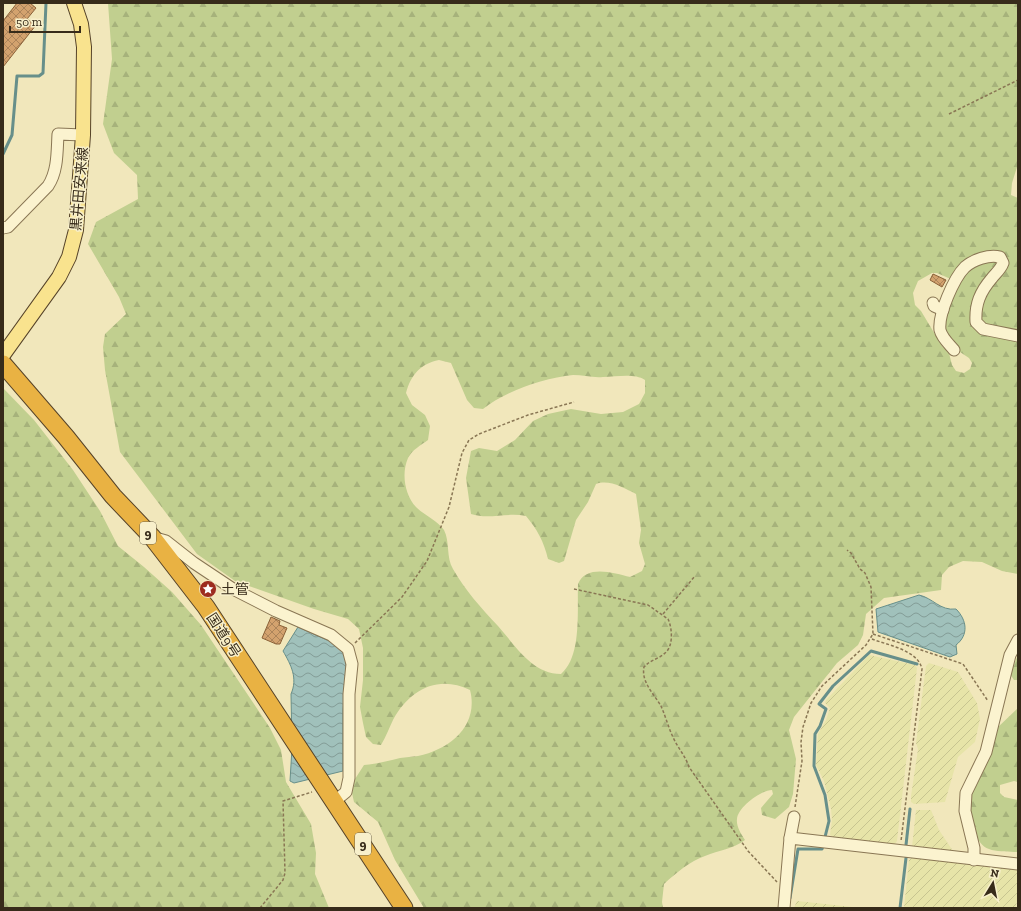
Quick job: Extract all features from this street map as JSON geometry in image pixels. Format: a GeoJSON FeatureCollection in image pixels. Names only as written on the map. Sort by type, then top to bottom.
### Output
{"type":"FeatureCollection","features":[{"type":"Feature","properties":{"kind":"highway","name":"国道9号"},"geometry":{"type":"LineString","coordinates":[[3,364],[66,437],[113,496],[152,537],[206,607],[404,908]]}},
{"type":"Feature","properties":{"kind":"main road","name":"黒井田安来線"},"geometry":{"type":"LineString","coordinates":[[3,355],[55,282],[69,256],[76,230],[83,135],[84,47],[81,24],[74,3]]}},
{"type":"Feature","properties":{"kind":"street"},"geometry":{"type":"LineString","coordinates":[[3,228],[8,227],[53,180],[58,134],[83,135]]}},
{"type":"Feature","properties":{"kind":"street"},"geometry":{"type":"LineString","coordinates":[[954,350],[946,342],[941,332],[940,320],[943,310],[956,280],[966,266],[982,259],[994,256],[1000,257],[1003,263],[1001,268],[985,287],[978,300],[976,322],[983,329],[1018,336]]}},
{"type":"Feature","properties":{"kind":"street"},"geometry":{"type":"LineString","coordinates":[[933,303],[934,306],[943,310]]}},
{"type":"Feature","properties":{"kind":"street"},"geometry":{"type":"LineString","coordinates":[[152,537],[166,541],[194,563],[233,589],[276,611],[331,635],[348,649],[352,664],[349,694],[349,778],[346,792],[327,789]]}},
{"type":"Feature","properties":{"kind":"street"},"geometry":{"type":"LineString","coordinates":[[974,860],[974,848],[965,811],[966,794],[986,752],[1010,655],[1018,640]]}},
{"type":"Feature","properties":{"kind":"street"},"geometry":{"type":"LineString","coordinates":[[784,908],[790,838],[794,816]]}},
{"type":"Feature","properties":{"kind":"street"},"geometry":{"type":"LineString","coordinates":[[790,838],[1018,864]]}},
{"type":"Feature","properties":{"kind":"path"},"geometry":{"type":"LineString","coordinates":[[949,114],[1018,80]]}},
{"type":"Feature","properties":{"kind":"path"},"geometry":{"type":"LineString","coordinates":[[348,649],[402,597],[427,561],[449,507],[462,453],[469,440],[479,434],[528,415],[574,402]]}},
{"type":"Feature","properties":{"kind":"path"},"geometry":{"type":"LineString","coordinates":[[794,816],[802,761],[801,742],[803,727],[811,703],[822,686],[871,639],[873,634],[871,587],[865,573],[861,571],[851,553],[847,550]]}},
{"type":"Feature","properties":{"kind":"path"},"geometry":{"type":"LineString","coordinates":[[663,615],[695,576]]}},
{"type":"Feature","properties":{"kind":"path"},"geometry":{"type":"LineString","coordinates":[[574,589],[648,605],[663,615],[670,624],[669,647],[666,652],[644,667],[643,673],[648,686],[660,704],[672,736],[686,757],[689,768],[748,851],[780,886],[786,888]]}},
{"type":"Feature","properties":{"kind":"path"},"geometry":{"type":"LineString","coordinates":[[873,634],[963,664],[983,692],[994,717]]}},
{"type":"Feature","properties":{"kind":"path"},"geometry":{"type":"LineString","coordinates":[[871,639],[911,655],[919,661],[922,669],[900,850]]}},
{"type":"Feature","properties":{"kind":"path"},"geometry":{"type":"LineString","coordinates":[[260,908],[283,880],[285,874],[283,801],[327,789]]}},
{"type":"Feature","properties":{"kind":"shaded area"},"geometry":{"type":"Polygon","coordinates":[[[869,655],[915,665],[917,668],[897,841],[894,845],[836,839],[830,835],[832,820],[831,809],[824,781],[816,765],[818,734],[826,720],[830,708],[825,703],[826,700],[869,655]]]}},
{"type":"Feature","properties":{"kind":"shaded area"},"geometry":{"type":"Polygon","coordinates":[[[929,663],[958,672],[977,703],[980,719],[975,742],[958,757],[945,802],[914,804],[911,802],[911,796],[918,749],[916,743],[926,666],[929,663]]]}},
{"type":"Feature","properties":{"kind":"shaded area"},"geometry":{"type":"Polygon","coordinates":[[[916,810],[931,810],[939,830],[953,851],[912,847],[916,810]]]}},
{"type":"Feature","properties":{"kind":"shaded area"},"geometry":{"type":"Polygon","coordinates":[[[912,858],[1017,869],[1018,892],[1016,908],[904,908],[909,860],[912,858]]]}},
{"type":"Feature","properties":{"kind":"shaded area"},"geometry":{"type":"Polygon","coordinates":[[[797,901],[862,908],[794,908],[797,901]]]}},
{"type":"Feature","properties":{"kind":"green space"},"geometry":{"type":"Polygon","coordinates":[[[108,3],[1018,3],[1018,164],[1012,183],[1011,195],[1018,198],[1018,574],[1002,571],[982,562],[963,561],[949,567],[942,575],[941,590],[884,598],[866,614],[863,635],[858,645],[837,663],[794,717],[789,730],[796,759],[793,794],[789,807],[775,819],[762,815],[761,808],[773,794],[772,790],[762,793],[751,800],[741,809],[737,819],[740,833],[745,840],[731,847],[699,858],[673,876],[664,884],[662,902],[663,908],[424,908],[395,860],[378,822],[354,802],[352,793],[355,779],[364,765],[430,753],[441,748],[460,734],[470,714],[472,703],[470,690],[458,685],[447,684],[436,685],[416,693],[407,700],[400,709],[381,745],[373,744],[366,737],[360,707],[363,680],[363,648],[359,629],[348,619],[314,609],[235,581],[197,554],[120,452],[105,370],[103,347],[105,334],[126,314],[119,297],[88,244],[96,222],[138,199],[137,175],[114,153],[103,124],[112,59],[108,3]],[[932,273],[918,281],[913,293],[915,305],[921,311],[942,346],[949,353],[952,365],[956,371],[964,373],[970,369],[972,363],[969,358],[954,348],[942,331],[953,280],[937,273],[932,273]],[[439,360],[427,364],[417,371],[406,393],[412,405],[425,415],[430,426],[428,440],[412,453],[406,464],[405,484],[409,497],[416,507],[438,523],[444,530],[451,565],[479,606],[518,650],[533,664],[551,673],[561,674],[568,666],[575,645],[578,620],[578,584],[582,578],[587,574],[594,572],[609,572],[630,577],[642,571],[645,564],[639,543],[641,530],[636,494],[611,483],[596,484],[588,502],[576,520],[564,561],[559,563],[548,559],[540,536],[526,516],[478,516],[471,514],[466,478],[471,451],[479,448],[497,451],[515,440],[533,421],[548,414],[571,409],[601,414],[623,412],[639,404],[645,393],[645,380],[631,376],[599,377],[573,375],[561,377],[525,386],[492,402],[483,409],[474,408],[467,400],[451,363],[439,360]]]}},
{"type":"Feature","properties":{"kind":"green space"},"geometry":{"type":"Polygon","coordinates":[[[3,388],[34,420],[73,470],[100,511],[118,546],[172,592],[201,625],[270,728],[281,750],[286,782],[311,824],[316,853],[315,874],[329,908],[3,908],[3,388]]]}},
{"type":"Feature","properties":{"kind":"green space"},"geometry":{"type":"Polygon","coordinates":[[[1018,655],[1018,680],[1014,680],[1010,674],[1018,655]]]}},
{"type":"Feature","properties":{"kind":"green space"},"geometry":{"type":"Polygon","coordinates":[[[1018,708],[1018,782],[1014,781],[1000,785],[1000,793],[1004,797],[1018,800],[1018,852],[995,851],[984,846],[975,834],[971,818],[970,797],[996,729],[1018,708]]]}},
{"type":"Feature","properties":{"kind":"water"},"geometry":{"type":"Polygon","coordinates":[[[919,595],[945,608],[956,609],[960,613],[964,623],[965,632],[963,637],[956,645],[957,654],[950,657],[878,632],[876,609],[919,595]]]}},
{"type":"Feature","properties":{"kind":"water"},"geometry":{"type":"Polygon","coordinates":[[[298,627],[336,644],[344,651],[347,670],[343,710],[343,771],[294,783],[290,781],[292,748],[291,694],[294,677],[289,661],[283,651],[298,627]]]}},
{"type":"Feature","properties":{"kind":"building"},"geometry":{"type":"Polygon","coordinates":[[[17,3],[30,3],[36,8],[27,19],[36,25],[3,67],[3,21],[17,3]]]}},
{"type":"Feature","properties":{"kind":"building"},"geometry":{"type":"Polygon","coordinates":[[[933,274],[946,280],[942,287],[930,280],[933,274]]]}},
{"type":"Feature","properties":{"kind":"building"},"geometry":{"type":"Polygon","coordinates":[[[271,617],[280,621],[279,625],[287,628],[280,644],[276,644],[262,638],[271,617]]]}},
{"type":"Feature","properties":{"kind":"waterway"},"geometry":{"type":"LineString","coordinates":[[3,154],[12,135],[17,76],[39,76],[43,73],[46,3]]}},
{"type":"Feature","properties":{"kind":"waterway"},"geometry":{"type":"LineString","coordinates":[[825,837],[829,821],[825,795],[814,766],[815,734],[820,726],[826,709],[819,704],[833,686],[871,651],[917,664]]}},
{"type":"Feature","properties":{"kind":"waterway"},"geometry":{"type":"LineString","coordinates":[[906,845],[910,809]]}},
{"type":"Feature","properties":{"kind":"waterway"},"geometry":{"type":"LineString","coordinates":[[790,898],[798,849],[822,849],[823,846]]}},
{"type":"Feature","properties":{"kind":"waterway"},"geometry":{"type":"LineString","coordinates":[[900,908],[906,858]]}},
{"type":"Feature","properties":{"kind":"place","name":"土管"},"geometry":{"type":"Point","coordinates":[208,589]}}]}
